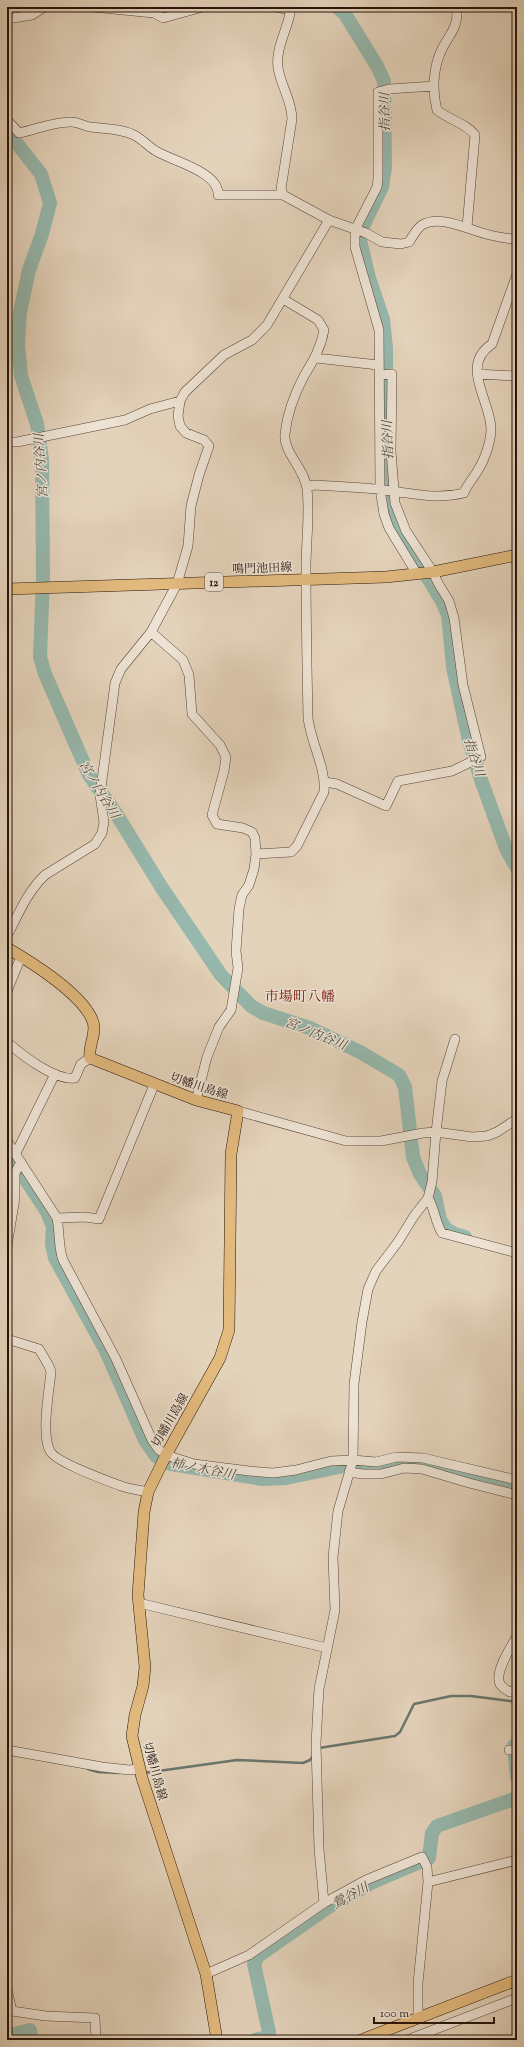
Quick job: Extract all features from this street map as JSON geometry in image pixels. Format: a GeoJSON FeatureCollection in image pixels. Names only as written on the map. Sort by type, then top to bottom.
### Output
{"type":"FeatureCollection","features":[{"type":"Feature","properties":{"kind":"main road","name":"鳴門池田線"},"geometry":{"type":"LineString","coordinates":[[7,589],[177,584],[425,573],[517,555]]}},
{"type":"Feature","properties":{"kind":"main road"},"geometry":{"type":"LineString","coordinates":[[7,948],[56,981],[87,1010],[94,1023],[89,1050],[90,1058]]}},
{"type":"Feature","properties":{"kind":"main road","name":"切幡川島線"},"geometry":{"type":"LineString","coordinates":[[90,1058],[154,1085],[196,1100],[238,1111],[231,1154],[229,1330],[220,1358],[164,1458],[148,1492],[144,1512],[139,1570],[139,1603],[145,1667],[143,1686],[135,1715],[132,1736],[140,1772],[206,1974],[217,2040]]}},
{"type":"Feature","properties":{"kind":"main road"},"geometry":{"type":"LineString","coordinates":[[361,2040],[517,1980]]}},
{"type":"Feature","properties":{"kind":"street"},"geometry":{"type":"LineString","coordinates":[[7,19],[32,15],[44,7]]}},
{"type":"Feature","properties":{"kind":"street"},"geometry":{"type":"LineString","coordinates":[[93,7],[154,13],[163,18],[203,7]]}},
{"type":"Feature","properties":{"kind":"street"},"geometry":{"type":"LineString","coordinates":[[276,7],[291,8],[278,52],[278,68],[292,108],[292,119],[282,189],[283,195]]}},
{"type":"Feature","properties":{"kind":"street"},"geometry":{"type":"LineString","coordinates":[[457,7],[456,26],[441,51],[434,86],[438,110],[443,115],[471,129],[476,134],[467,227]]}},
{"type":"Feature","properties":{"kind":"street"},"geometry":{"type":"LineString","coordinates":[[425,573],[395,503],[387,490],[379,330],[355,247],[378,179],[378,92],[384,90],[434,86]]}},
{"type":"Feature","properties":{"kind":"street"},"geometry":{"type":"LineString","coordinates":[[7,120],[19,133],[62,122],[74,122],[89,127],[119,130],[134,136],[157,152],[197,169],[213,181],[218,190],[218,195],[283,195],[329,220],[360,231],[382,242],[401,244],[409,242],[416,230],[423,224],[436,222],[457,224],[488,234],[517,240]]}},
{"type":"Feature","properties":{"kind":"street"},"geometry":{"type":"LineString","coordinates":[[7,936],[38,881],[45,875],[80,855],[94,844],[102,832],[104,822],[100,796],[115,683],[121,669],[151,632],[177,584],[188,546],[191,506],[199,475],[209,446],[204,440],[186,433],[180,426],[178,416],[180,401],[185,392],[224,355],[252,340],[267,325],[329,220]]}},
{"type":"Feature","properties":{"kind":"street"},"geometry":{"type":"LineString","coordinates":[[307,486],[317,485],[387,490],[430,497],[448,497],[464,493],[479,468],[487,447],[491,429],[488,415],[478,389],[477,374],[479,359],[485,348],[492,344],[517,274]]}},
{"type":"Feature","properties":{"kind":"street"},"geometry":{"type":"LineString","coordinates":[[256,854],[291,852],[297,846],[324,792],[325,782],[324,773],[310,735],[308,718],[306,531],[309,510],[307,486],[294,457],[286,446],[285,434],[295,398],[304,377],[316,358],[324,330],[318,320],[283,299]]}},
{"type":"Feature","properties":{"kind":"street"},"geometry":{"type":"LineString","coordinates":[[316,358],[392,374],[391,451],[384,514],[389,528],[449,601],[454,618],[463,685],[481,757],[452,771],[398,781],[386,806],[337,784],[325,782]]}},
{"type":"Feature","properties":{"kind":"street"},"geometry":{"type":"LineString","coordinates":[[477,374],[517,376]]}},
{"type":"Feature","properties":{"kind":"street"},"geometry":{"type":"LineString","coordinates":[[7,442],[16,442],[125,420],[150,409],[180,401]]}},
{"type":"Feature","properties":{"kind":"street"},"geometry":{"type":"LineString","coordinates":[[151,632],[183,660],[189,675],[192,714],[220,746],[226,757],[224,771],[212,815],[217,824],[243,828],[252,832],[255,838],[256,854],[254,869],[249,885],[242,895],[239,909],[236,951],[238,968],[231,1010],[220,1027],[207,1058],[196,1100]]}},
{"type":"Feature","properties":{"kind":"street"},"geometry":{"type":"LineString","coordinates":[[7,992],[21,957]]}},
{"type":"Feature","properties":{"kind":"street"},"geometry":{"type":"LineString","coordinates":[[324,1903],[319,1849],[316,1744],[319,1690],[335,1610],[333,1557],[338,1512],[351,1466],[354,1384],[368,1289],[376,1271],[398,1242],[414,1216],[429,1196],[432,1182],[442,1081],[454,1038]]}},
{"type":"Feature","properties":{"kind":"street"},"geometry":{"type":"LineString","coordinates":[[7,1042],[55,1074],[67,1079],[75,1078],[81,1064],[90,1058]]}},
{"type":"Feature","properties":{"kind":"street"},"geometry":{"type":"LineString","coordinates":[[16,1153],[55,1074]]}},
{"type":"Feature","properties":{"kind":"street"},"geometry":{"type":"LineString","coordinates":[[57,1218],[99,1218],[154,1085]]}},
{"type":"Feature","properties":{"kind":"street"},"geometry":{"type":"LineString","coordinates":[[238,1111],[346,1141],[381,1140],[436,1132],[472,1137],[486,1136],[497,1132],[517,1119]]}},
{"type":"Feature","properties":{"kind":"street"},"geometry":{"type":"LineString","coordinates":[[7,1141],[16,1153],[19,1166],[7,1246]]}},
{"type":"Feature","properties":{"kind":"street"},"geometry":{"type":"LineString","coordinates":[[19,1166],[57,1218],[59,1230],[58,1246],[63,1260],[87,1302],[116,1359],[152,1440],[164,1458],[194,1464],[273,1473],[296,1470],[331,1461],[351,1466],[363,1474],[381,1474],[404,1468],[422,1469],[517,1495]]}},
{"type":"Feature","properties":{"kind":"street"},"geometry":{"type":"LineString","coordinates":[[429,1196],[437,1225],[442,1233],[517,1253]]}},
{"type":"Feature","properties":{"kind":"street"},"geometry":{"type":"LineString","coordinates":[[7,1339],[39,1349],[49,1366],[51,1372],[46,1420],[49,1450],[52,1454],[67,1464],[122,1486],[148,1492]]}},
{"type":"Feature","properties":{"kind":"street"},"geometry":{"type":"LineString","coordinates":[[351,1466],[397,1457],[423,1458],[517,1480]]}},
{"type":"Feature","properties":{"kind":"street"},"geometry":{"type":"LineString","coordinates":[[139,1603],[327,1648]]}},
{"type":"Feature","properties":{"kind":"street"},"geometry":{"type":"LineString","coordinates":[[517,1636],[499,1671],[498,1678],[500,1685],[510,1692],[517,1688]]}},
{"type":"Feature","properties":{"kind":"street"},"geometry":{"type":"LineString","coordinates":[[7,1750],[102,1767],[140,1772]]}},
{"type":"Feature","properties":{"kind":"street"},"geometry":{"type":"LineString","coordinates":[[206,1974],[249,1955],[324,1903],[366,1880],[422,1857],[428,1882],[418,1983],[418,2019]]}},
{"type":"Feature","properties":{"kind":"street"},"geometry":{"type":"LineString","coordinates":[[428,1882],[517,1860]]}},
{"type":"Feature","properties":{"kind":"street"},"geometry":{"type":"LineString","coordinates":[[7,1990],[12,2011],[46,2016],[95,2018],[96,2040]]}},
{"type":"Feature","properties":{"kind":"street"},"geometry":{"type":"LineString","coordinates":[[407,2040],[517,1998]]}},
{"type":"Feature","properties":{"kind":"waterway","name":"指谷川"},"geometry":{"type":"LineString","coordinates":[[337,7],[345,14],[377,66],[384,81],[385,168],[382,187],[363,226],[360,240],[369,278],[383,319],[386,348],[386,475],[389,508],[395,524],[442,601],[448,615],[453,667],[469,741],[481,780],[507,851],[517,868]]}},
{"type":"Feature","properties":{"kind":"waterway","name":"宮ノ内谷川"},"geometry":{"type":"LineString","coordinates":[[7,131],[41,174],[50,203],[42,234],[29,270],[20,312],[18,344],[21,376],[37,424],[42,460],[43,577],[40,657],[45,674],[89,775],[115,812],[162,888],[221,975],[251,1006],[263,1013],[310,1028],[360,1052],[399,1075],[405,1087],[413,1157],[420,1174],[435,1196],[440,1220],[446,1229],[465,1237]]}},
{"type":"Feature","properties":{"kind":"waterway","name":"柿ノ木谷川"},"geometry":{"type":"LineString","coordinates":[[7,1151],[47,1212],[53,1227],[52,1244],[55,1258],[106,1351],[145,1440],[156,1456],[171,1464],[262,1479],[286,1478],[344,1466],[379,1468],[404,1462],[423,1462],[486,1481],[517,1488]]}},
{"type":"Feature","properties":{"kind":"waterway"},"geometry":{"type":"LineString","coordinates":[[319,1748],[395,1736],[400,1732],[414,1704],[451,1696],[471,1696],[517,1702]]}},
{"type":"Feature","properties":{"kind":"waterway","name":"鶯谷川"},"geometry":{"type":"LineString","coordinates":[[517,1746],[514,1746],[517,1777]]}},
{"type":"Feature","properties":{"kind":"waterway"},"geometry":{"type":"LineString","coordinates":[[144,1773],[237,1760],[303,1763],[310,1760],[313,1756]]}},
{"type":"Feature","properties":{"kind":"waterway"},"geometry":{"type":"LineString","coordinates":[[88,1769],[98,1772],[119,1773]]}},
{"type":"Feature","properties":{"kind":"waterway","name":"鶯谷川"},"geometry":{"type":"LineString","coordinates":[[255,2040],[267,2037],[269,2032],[254,1964],[258,1956],[327,1908],[375,1881],[429,1858],[432,1833],[437,1826],[517,1798]]}},
{"type":"Feature","properties":{"kind":"waterway","name":"鶯谷川"},"geometry":{"type":"LineString","coordinates":[[7,2036],[30,2030],[32,2040]]}},
{"type":"Feature","properties":{"kind":"district","name":"市場町八幡"},"geometry":{"type":"Point","coordinates":[300,996]}}]}
